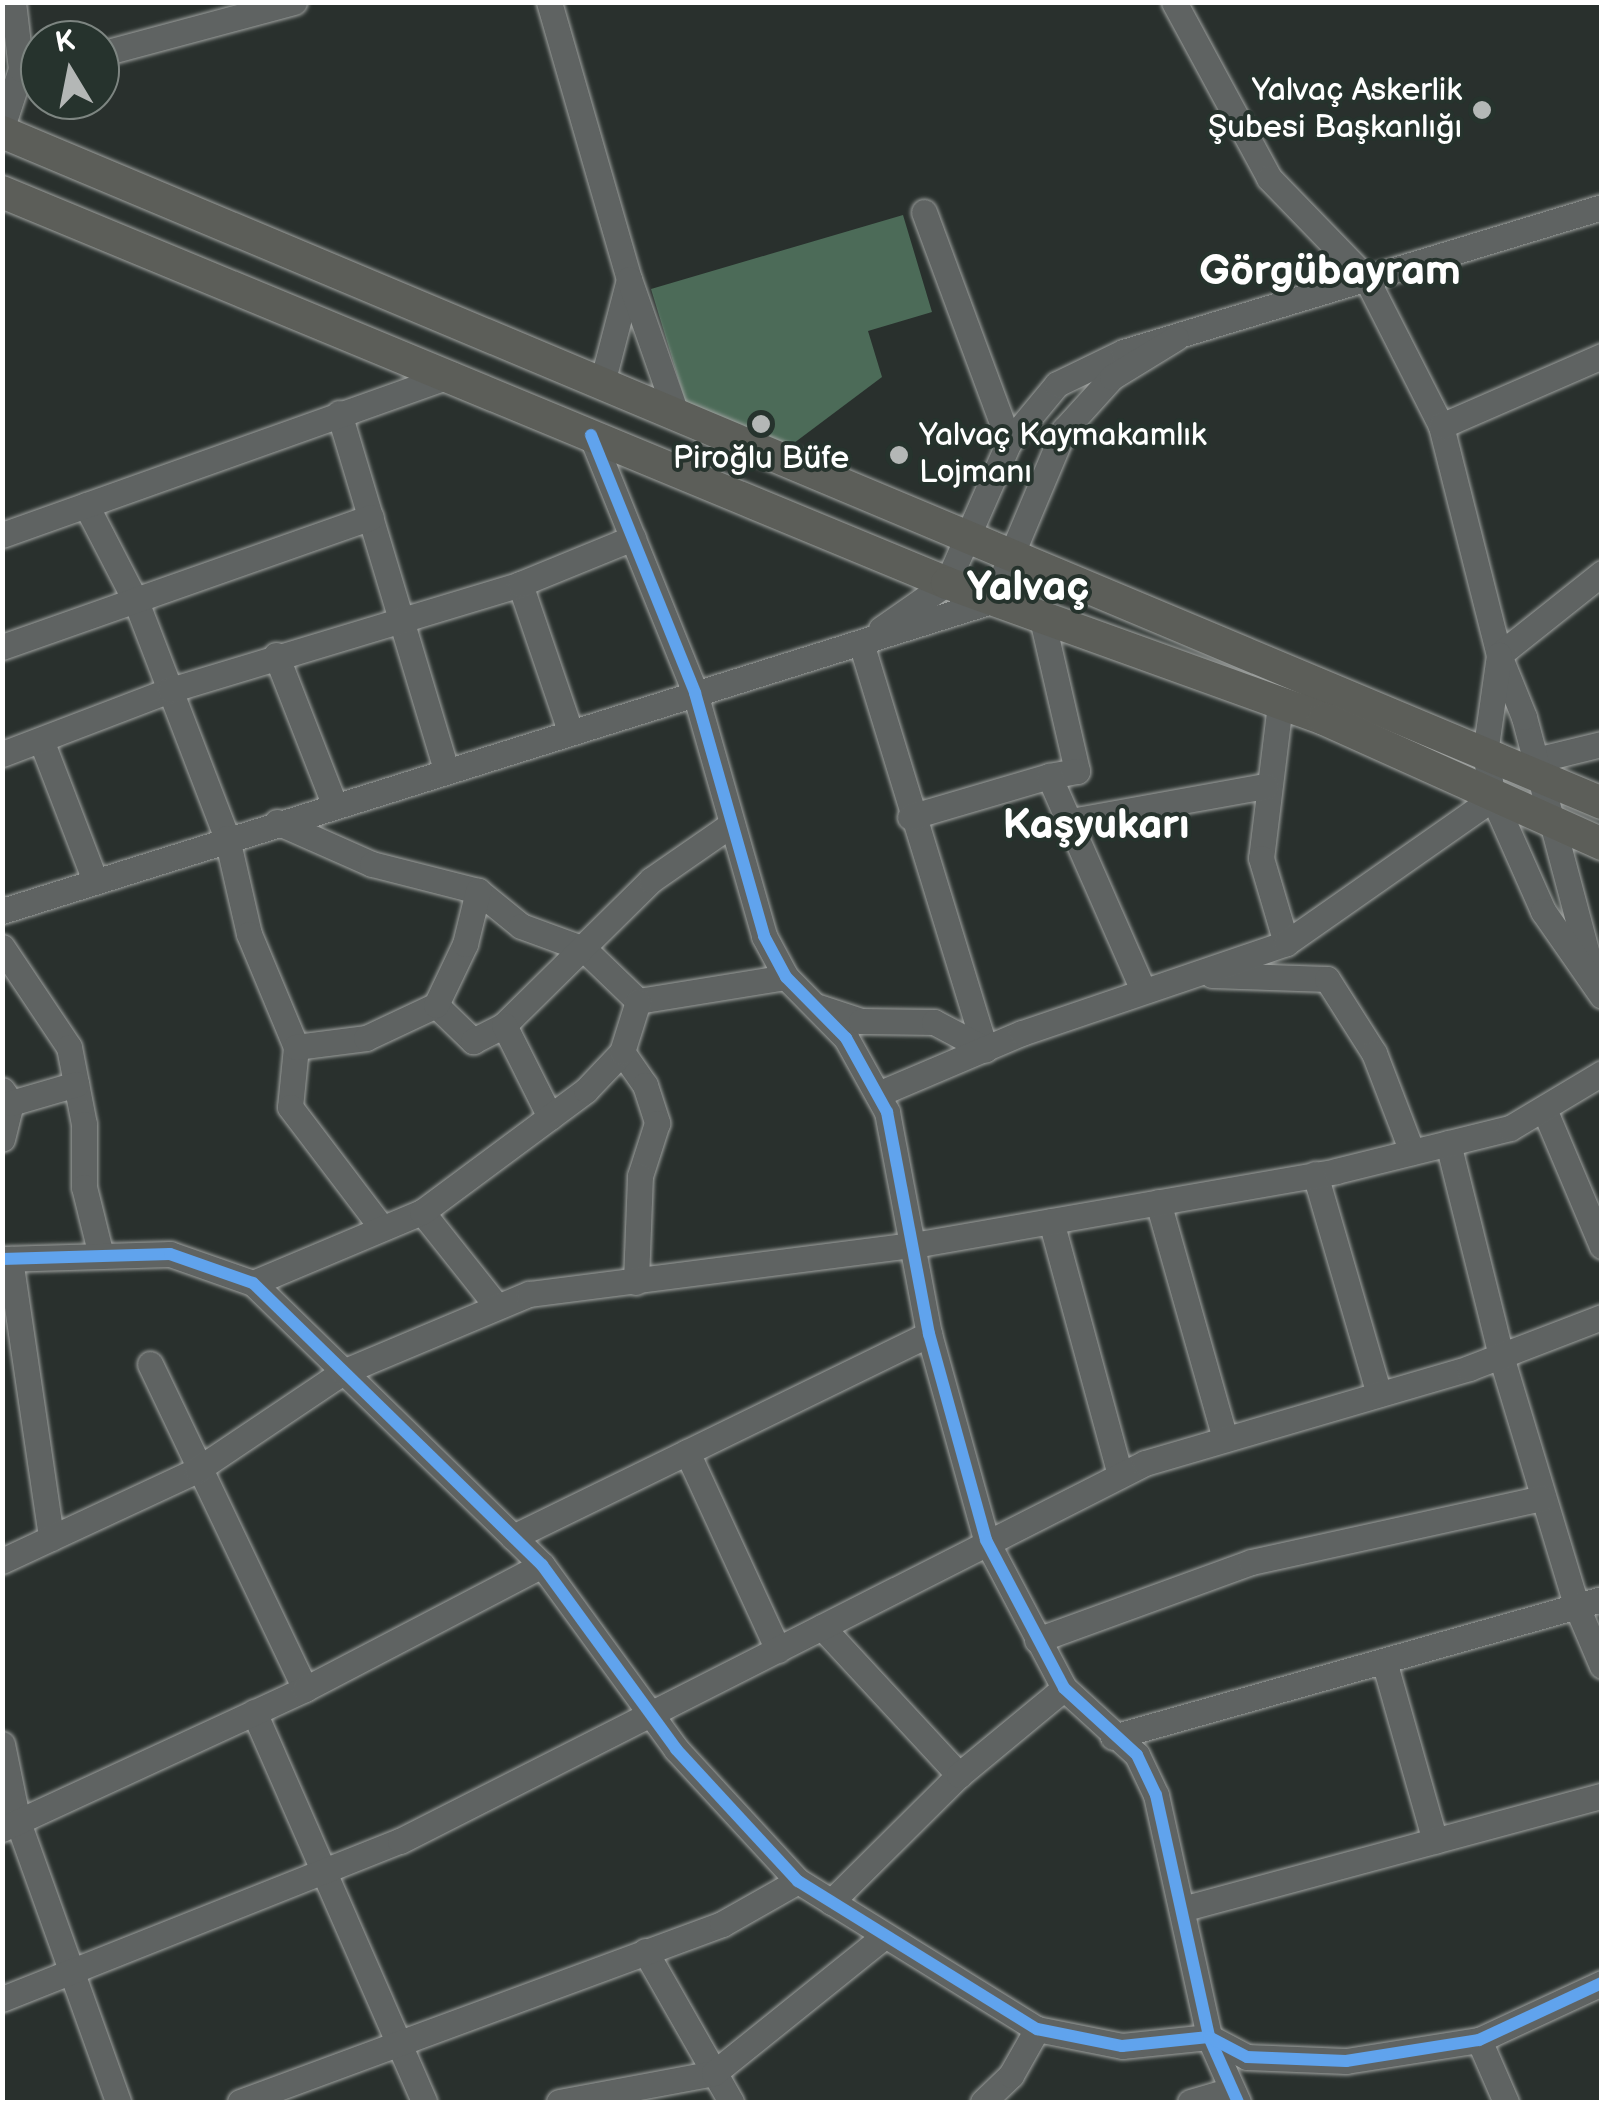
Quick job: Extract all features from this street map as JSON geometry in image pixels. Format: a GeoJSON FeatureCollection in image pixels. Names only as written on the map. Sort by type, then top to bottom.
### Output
{"type":"FeatureCollection","features":[{"type":"Feature","properties":{"kind":"main road"},"geometry":{"type":"LineString","coordinates":[[2,130],[1484,753],[1533,765],[1602,803]]}},
{"type":"Feature","properties":{"kind":"main road"},"geometry":{"type":"LineString","coordinates":[[2,192],[947,583],[1280,704],[1550,825],[1602,844]]}},
{"type":"Feature","properties":{"kind":"street"},"geometry":{"type":"LineString","coordinates":[[13,2],[20,29]]}},
{"type":"Feature","properties":{"kind":"street"},"geometry":{"type":"LineString","coordinates":[[120,49],[294,2]]}},
{"type":"Feature","properties":{"kind":"street"},"geometry":{"type":"LineString","coordinates":[[549,2],[629,279],[676,412]]}},
{"type":"Feature","properties":{"kind":"street"},"geometry":{"type":"LineString","coordinates":[[1174,2],[1269,178],[1366,278],[1441,426],[1499,655],[1598,991]]}},
{"type":"Feature","properties":{"kind":"street"},"geometry":{"type":"LineString","coordinates":[[2,130],[20,90]]}},
{"type":"Feature","properties":{"kind":"street"},"geometry":{"type":"LineString","coordinates":[[860,643],[947,583],[1008,442],[1057,384],[1123,352],[1602,208]]}},
{"type":"Feature","properties":{"kind":"street"},"geometry":{"type":"LineString","coordinates":[[924,212],[1008,442]]}},
{"type":"Feature","properties":{"kind":"street"},"geometry":{"type":"LineString","coordinates":[[602,384],[629,279]]}},
{"type":"Feature","properties":{"kind":"street"},"geometry":{"type":"LineString","coordinates":[[2,911],[992,601],[1064,430],[1112,376],[1176,338]]}},
{"type":"Feature","properties":{"kind":"street"},"geometry":{"type":"LineString","coordinates":[[1441,426],[1602,356]]}},
{"type":"Feature","properties":{"kind":"street"},"geometry":{"type":"LineString","coordinates":[[2,535],[338,412],[452,375]]}},
{"type":"Feature","properties":{"kind":"street"},"geometry":{"type":"LineString","coordinates":[[338,412],[446,769]]}},
{"type":"Feature","properties":{"kind":"street"},"geometry":{"type":"LineString","coordinates":[[591,435],[695,693],[764,936],[786,977],[846,1038],[878,1094],[914,1245],[929,1334],[986,1540],[1064,1688],[1137,1755],[1156,1795],[1209,2037],[1234,2096],[1190,2102]]}},
{"type":"Feature","properties":{"kind":"street"},"geometry":{"type":"LineString","coordinates":[[86,505],[137,604],[227,838],[249,934],[296,1047],[290,1106],[382,1227]]}},
{"type":"Feature","properties":{"kind":"street"},"geometry":{"type":"LineString","coordinates":[[2,646],[137,604],[370,517]]}},
{"type":"Feature","properties":{"kind":"street"},"geometry":{"type":"LineString","coordinates":[[2,754],[170,690],[276,655],[520,584],[632,538]]}},
{"type":"Feature","properties":{"kind":"street"},"geometry":{"type":"LineString","coordinates":[[1598,991],[1543,910],[1493,798],[1484,753],[1499,655],[1602,573]]}},
{"type":"Feature","properties":{"kind":"street"},"geometry":{"type":"LineString","coordinates":[[520,584],[570,731]]}},
{"type":"Feature","properties":{"kind":"street"},"geometry":{"type":"LineString","coordinates":[[910,817],[1077,771],[1042,619]]}},
{"type":"Feature","properties":{"kind":"street"},"geometry":{"type":"LineString","coordinates":[[860,643],[910,817],[985,1048]]}},
{"type":"Feature","properties":{"kind":"street"},"geometry":{"type":"LineString","coordinates":[[276,655],[334,804]]}},
{"type":"Feature","properties":{"kind":"street"},"geometry":{"type":"LineString","coordinates":[[1280,704],[1266,786],[1261,858],[1286,943]]}},
{"type":"Feature","properties":{"kind":"street"},"geometry":{"type":"LineString","coordinates":[[41,740],[95,881]]}},
{"type":"Feature","properties":{"kind":"street"},"geometry":{"type":"LineString","coordinates":[[1533,765],[1602,744]]}},
{"type":"Feature","properties":{"kind":"street"},"geometry":{"type":"LineString","coordinates":[[1049,776],[1065,822],[1142,988]]}},
{"type":"Feature","properties":{"kind":"street"},"geometry":{"type":"LineString","coordinates":[[1065,822],[1266,786]]}},
{"type":"Feature","properties":{"kind":"street"},"geometry":{"type":"LineString","coordinates":[[878,1094],[1142,988],[1208,974],[1286,943],[1493,798]]}},
{"type":"Feature","properties":{"kind":"street"},"geometry":{"type":"LineString","coordinates":[[277,822],[372,864],[478,891],[521,926],[584,949],[638,1001]]}},
{"type":"Feature","properties":{"kind":"street"},"geometry":{"type":"LineString","coordinates":[[436,1004],[473,1041],[504,1024],[651,880],[732,824]]}},
{"type":"Feature","properties":{"kind":"street"},"geometry":{"type":"LineString","coordinates":[[296,1047],[366,1038],[436,1004],[465,944],[478,891]]}},
{"type":"Feature","properties":{"kind":"street"},"geometry":{"type":"LineString","coordinates":[[6,960],[69,1047],[76,1084],[84,1187],[101,1255]]}},
{"type":"Feature","properties":{"kind":"street"},"geometry":{"type":"LineString","coordinates":[[1208,974],[1232,981],[1284,974],[1326,979],[1374,1053],[1412,1152]]}},
{"type":"Feature","properties":{"kind":"street"},"geometry":{"type":"LineString","coordinates":[[638,1001],[786,977]]}},
{"type":"Feature","properties":{"kind":"street"},"geometry":{"type":"LineString","coordinates":[[254,1283],[422,1212],[550,1117],[622,1052],[638,1001]]}},
{"type":"Feature","properties":{"kind":"street"},"geometry":{"type":"LineString","coordinates":[[815,1006],[861,1021],[934,1022],[985,1048]]}},
{"type":"Feature","properties":{"kind":"street"},"geometry":{"type":"LineString","coordinates":[[504,1024],[550,1117]]}},
{"type":"Feature","properties":{"kind":"street"},"geometry":{"type":"LineString","coordinates":[[622,1052],[645,1084],[657,1124],[640,1176],[636,1282]]}},
{"type":"Feature","properties":{"kind":"street"},"geometry":{"type":"LineString","coordinates":[[2,1560],[196,1470],[343,1372],[530,1294],[914,1245],[1315,1174],[1510,1128],[1602,1073]]}},
{"type":"Feature","properties":{"kind":"street"},"geometry":{"type":"LineString","coordinates":[[2,1140],[7,1096],[76,1084]]}},
{"type":"Feature","properties":{"kind":"street"},"geometry":{"type":"LineString","coordinates":[[1544,1109],[1602,1246]]}},
{"type":"Feature","properties":{"kind":"street"},"geometry":{"type":"LineString","coordinates":[[1448,1143],[1500,1356],[1544,1498],[1589,1603],[1602,1666]]}},
{"type":"Feature","properties":{"kind":"street"},"geometry":{"type":"LineString","coordinates":[[1315,1174],[1379,1394]]}},
{"type":"Feature","properties":{"kind":"street"},"geometry":{"type":"LineString","coordinates":[[1158,1202],[1225,1439]]}},
{"type":"Feature","properties":{"kind":"street"},"geometry":{"type":"LineString","coordinates":[[422,1212],[496,1305]]}},
{"type":"Feature","properties":{"kind":"street"},"geometry":{"type":"LineString","coordinates":[[1051,1221],[1120,1475]]}},
{"type":"Feature","properties":{"kind":"street"},"geometry":{"type":"LineString","coordinates":[[51,1538],[6,1259],[170,1254],[254,1283],[542,1565],[654,1718],[798,1880],[883,1937],[1037,2029],[1122,2046],[1209,2037],[1247,2057],[1346,2061],[1479,2040],[1602,1983]]}},
{"type":"Feature","properties":{"kind":"street"},"geometry":{"type":"LineString","coordinates":[[2,1998],[400,1841],[654,1718],[986,1540],[1120,1475],[1500,1356],[1602,1317]]}},
{"type":"Feature","properties":{"kind":"street"},"geometry":{"type":"LineString","coordinates":[[513,1537],[929,1334]]}},
{"type":"Feature","properties":{"kind":"street"},"geometry":{"type":"LineString","coordinates":[[150,1364],[196,1470],[305,1688]]}},
{"type":"Feature","properties":{"kind":"street"},"geometry":{"type":"LineString","coordinates":[[687,1452],[778,1650]]}},
{"type":"Feature","properties":{"kind":"street"},"geometry":{"type":"LineString","coordinates":[[1037,1640],[1251,1562],[1544,1498]]}},
{"type":"Feature","properties":{"kind":"street"},"geometry":{"type":"LineString","coordinates":[[10,1826],[305,1688],[542,1565]]}},
{"type":"Feature","properties":{"kind":"street"},"geometry":{"type":"LineString","coordinates":[[1113,1737],[1589,1603]]}},
{"type":"Feature","properties":{"kind":"street"},"geometry":{"type":"LineString","coordinates":[[822,1627],[959,1775]]}},
{"type":"Feature","properties":{"kind":"street"},"geometry":{"type":"LineString","coordinates":[[1384,1661],[1435,1841]]}},
{"type":"Feature","properties":{"kind":"street"},"geometry":{"type":"LineString","coordinates":[[831,1902],[959,1775],[1064,1688]]}},
{"type":"Feature","properties":{"kind":"street"},"geometry":{"type":"LineString","coordinates":[[254,1712],[322,1872],[402,2041],[424,2102]]}},
{"type":"Feature","properties":{"kind":"street"},"geometry":{"type":"LineString","coordinates":[[2,1744],[10,1826],[118,2102]]}},
{"type":"Feature","properties":{"kind":"street"},"geometry":{"type":"LineString","coordinates":[[1182,1909],[1602,1796]]}},
{"type":"Feature","properties":{"kind":"street"},"geometry":{"type":"LineString","coordinates":[[240,2102],[722,1924],[798,1880]]}},
{"type":"Feature","properties":{"kind":"street"},"geometry":{"type":"LineString","coordinates":[[559,2102],[714,2072],[883,1937]]}},
{"type":"Feature","properties":{"kind":"street"},"geometry":{"type":"LineString","coordinates":[[644,1952],[730,2102]]}},
{"type":"Feature","properties":{"kind":"street"},"geometry":{"type":"LineString","coordinates":[[983,2102],[1012,2075],[1037,2029]]}},
{"type":"Feature","properties":{"kind":"street"},"geometry":{"type":"LineString","coordinates":[[1479,2040],[1506,2102]]}},
{"type":"Feature","properties":{"kind":"green space"},"geometry":{"type":"Polygon","coordinates":[[[903,215],[932,312],[868,331],[882,377],[786,449],[686,404],[651,289],[903,215]]]}},
{"type":"Feature","properties":{"kind":"cycle path"},"geometry":{"type":"LineString","coordinates":[[591,435],[695,693],[764,936],[786,977],[846,1038],[887,1112],[929,1334],[986,1540],[1064,1688],[1137,1755],[1156,1795],[1209,2037],[1238,2102]]}},
{"type":"Feature","properties":{"kind":"cycle path"},"geometry":{"type":"LineString","coordinates":[[2,1259],[170,1254],[253,1283],[542,1565],[676,1749],[798,1881],[1037,2029],[1122,2046],[1209,2037],[1247,2057],[1346,2061],[1479,2040],[1602,1983]]}},
{"type":"Feature","properties":{"kind":"place","name":"Yalvaç Askerlik Şubesi Başkanlığı"},"geometry":{"type":"Point","coordinates":[1482,110]}},
{"type":"Feature","properties":{"kind":"place","name":"Piroğlu Büfe"},"geometry":{"type":"Point","coordinates":[761,424]}},
{"type":"Feature","properties":{"kind":"place","name":"Yalvaç Kaymakamlık Lojmanı"},"geometry":{"type":"Point","coordinates":[899,455]}},
{"type":"Feature","properties":{"kind":"district","name":"Görgübayram"},"geometry":{"type":"Point","coordinates":[1330,272]}},
{"type":"Feature","properties":{"kind":"district","name":"Yalvaç"},"geometry":{"type":"Point","coordinates":[1028,588]}},
{"type":"Feature","properties":{"kind":"district","name":"Kaşyukarı"},"geometry":{"type":"Point","coordinates":[1096,826]}}]}
